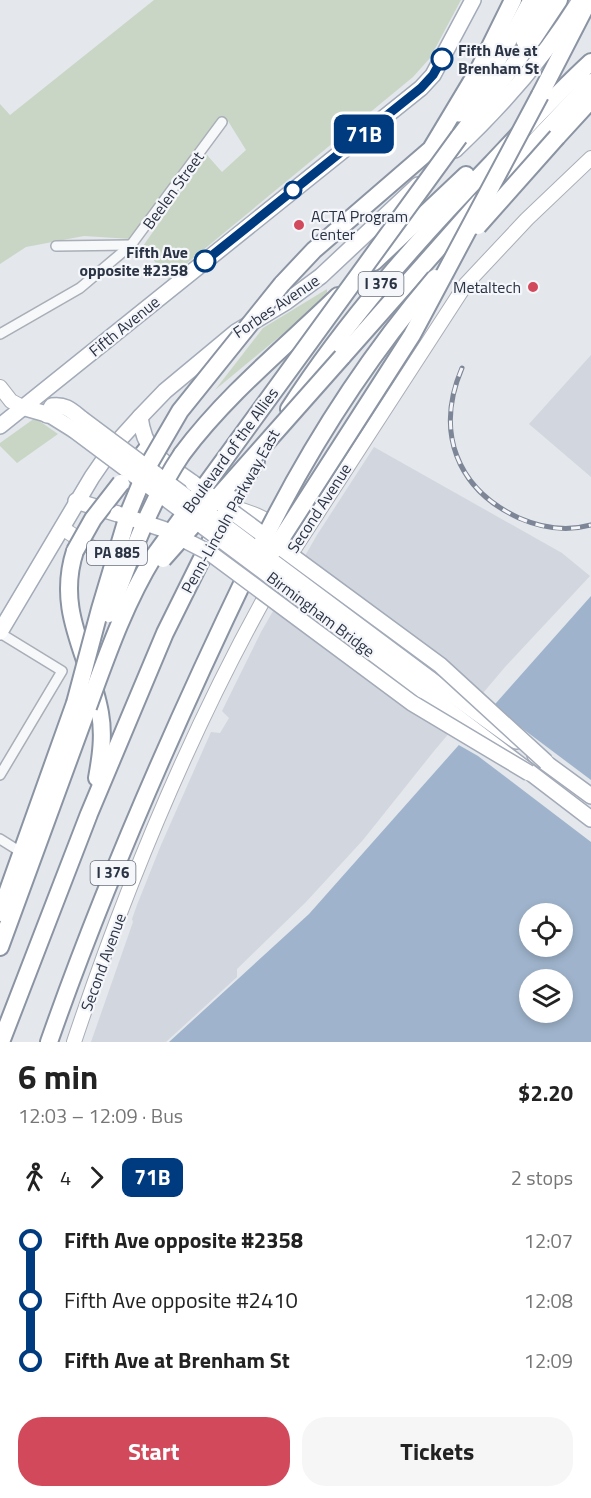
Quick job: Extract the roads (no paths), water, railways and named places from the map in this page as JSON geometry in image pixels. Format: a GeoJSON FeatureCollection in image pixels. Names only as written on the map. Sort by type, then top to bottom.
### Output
{"type":"FeatureCollection","features":[{"type":"Feature","properties":{"kind":"highway"},"geometry":{"type":"LineString","coordinates":[[431,149],[470,85],[513,0]]}},
{"type":"Feature","properties":{"kind":"highway"},"geometry":{"type":"LineString","coordinates":[[496,87],[533,39],[559,0]]}},
{"type":"Feature","properties":{"kind":"highway"},"geometry":{"type":"LineString","coordinates":[[268,546],[412,335],[589,0]]}},
{"type":"Feature","properties":{"kind":"highway","name":"Penn-Lincoln Parkway East"},"geometry":{"type":"LineString","coordinates":[[1,1042],[89,814],[165,633],[229,506],[291,405],[370,297],[439,218],[591,62]]}},
{"type":"Feature","properties":{"kind":"highway"},"geometry":{"type":"LineString","coordinates":[[112,642],[150,577],[172,549],[551,132],[591,82]]}},
{"type":"Feature","properties":{"kind":"highway","name":"Boulevard of the Allies"},"geometry":{"type":"LineString","coordinates":[[0,913],[82,705],[137,585],[164,541],[496,87]]}},
{"type":"Feature","properties":{"kind":"highway"},"geometry":{"type":"LineString","coordinates":[[82,705],[141,529],[165,482],[202,429],[250,380],[447,193],[559,93]]}},
{"type":"Feature","properties":{"kind":"highway","name":"I 376"},"geometry":{"type":"LineString","coordinates":[[49,1042],[118,861],[186,708],[268,546],[313,448],[370,362],[432,280],[551,132],[591,100]]}},
{"type":"Feature","properties":{"kind":"highway","name":"Boulevard of the Allies"},"geometry":{"type":"LineString","coordinates":[[0,947],[82,705],[100,609],[133,499],[148,466],[180,411],[282,284],[314,250],[431,149]]}},
{"type":"Feature","properties":{"kind":"highway"},"geometry":{"type":"LineString","coordinates":[[89,814],[100,759],[102,727],[96,695],[70,610],[69,580],[75,552],[93,519],[147,449],[180,411]]}},
{"type":"Feature","properties":{"kind":"main road","name":"Fifth Avenue"},"geometry":{"type":"LineString","coordinates":[[0,426],[421,88],[433,75],[473,0]]}},
{"type":"Feature","properties":{"kind":"main road","name":"Boulevard of the Allies"},"geometry":{"type":"LineString","coordinates":[[431,149],[495,66],[531,0]]}},
{"type":"Feature","properties":{"kind":"main road","name":"Boulevard of the Allies"},"geometry":{"type":"LineString","coordinates":[[496,87],[546,0]]}},
{"type":"Feature","properties":{"kind":"main road","name":"Forbes Avenue"},"geometry":{"type":"LineString","coordinates":[[0,632],[103,459],[140,417],[165,391],[236,332],[286,302],[321,276],[389,213],[502,104],[542,57],[580,0]]}},
{"type":"Feature","properties":{"kind":"main road","name":"Second Avenue"},"geometry":{"type":"LineString","coordinates":[[74,1042],[130,888],[172,786],[238,647],[299,538],[466,284],[527,219],[591,159]]}},
{"type":"Feature","properties":{"kind":"main road"},"geometry":{"type":"LineString","coordinates":[[0,387],[11,401],[22,407]]}},
{"type":"Feature","properties":{"kind":"main road","name":"Birmingham Bridge"},"geometry":{"type":"LineString","coordinates":[[22,407],[78,424],[591,796]]}},
{"type":"Feature","properties":{"kind":"main road"},"geometry":{"type":"LineString","coordinates":[[140,417],[145,441],[158,458],[440,665],[546,762]]}},
{"type":"Feature","properties":{"kind":"main road","name":"Birmingham Bridge"},"geometry":{"type":"LineString","coordinates":[[78,424],[591,819]]}},
{"type":"Feature","properties":{"kind":"main road"},"geometry":{"type":"LineString","coordinates":[[76,501],[163,529],[210,553],[412,703],[529,773]]}},
{"type":"Feature","properties":{"kind":"main road"},"geometry":{"type":"LineString","coordinates":[[62,528],[114,559],[135,564],[152,557],[189,512],[207,503],[222,504],[256,515],[299,538]]}},
{"type":"Feature","properties":{"kind":"street","name":"Beelen Street"},"geometry":{"type":"LineString","coordinates":[[0,334],[80,288],[131,245],[222,122]]}},
{"type":"Feature","properties":{"kind":"street"},"geometry":{"type":"LineString","coordinates":[[56,246],[131,245]]}},
{"type":"Feature","properties":{"kind":"street"},"geometry":{"type":"LineString","coordinates":[[0,632],[62,670],[0,775]]}},
{"type":"Feature","properties":{"kind":"street"},"geometry":{"type":"LineString","coordinates":[[0,839],[16,849]]}},
{"type":"Feature","properties":{"kind":"water"},"geometry":{"type":"Polygon","coordinates":[[[591,596],[591,1042],[169,1042],[309,914],[591,596]]]}},
{"type":"Feature","properties":{"kind":"railway"},"geometry":{"type":"LineString","coordinates":[[462,368],[454,391],[451,414],[452,436],[457,456],[466,474],[497,506],[519,518],[554,528],[591,525]]}},
{"type":"Feature","properties":{"kind":"place","name":"Fifth Ave at Brenham St"},"geometry":{"type":"Point","coordinates":[442,59]}},
{"type":"Feature","properties":{"kind":"place","name":"ACTA Program Center"},"geometry":{"type":"Point","coordinates":[299,225]}},
{"type":"Feature","properties":{"kind":"place","name":"Fifth Ave opposite #2358"},"geometry":{"type":"Point","coordinates":[205,261]}},
{"type":"Feature","properties":{"kind":"place","name":"Metaltech"},"geometry":{"type":"Point","coordinates":[533,287]}}]}
